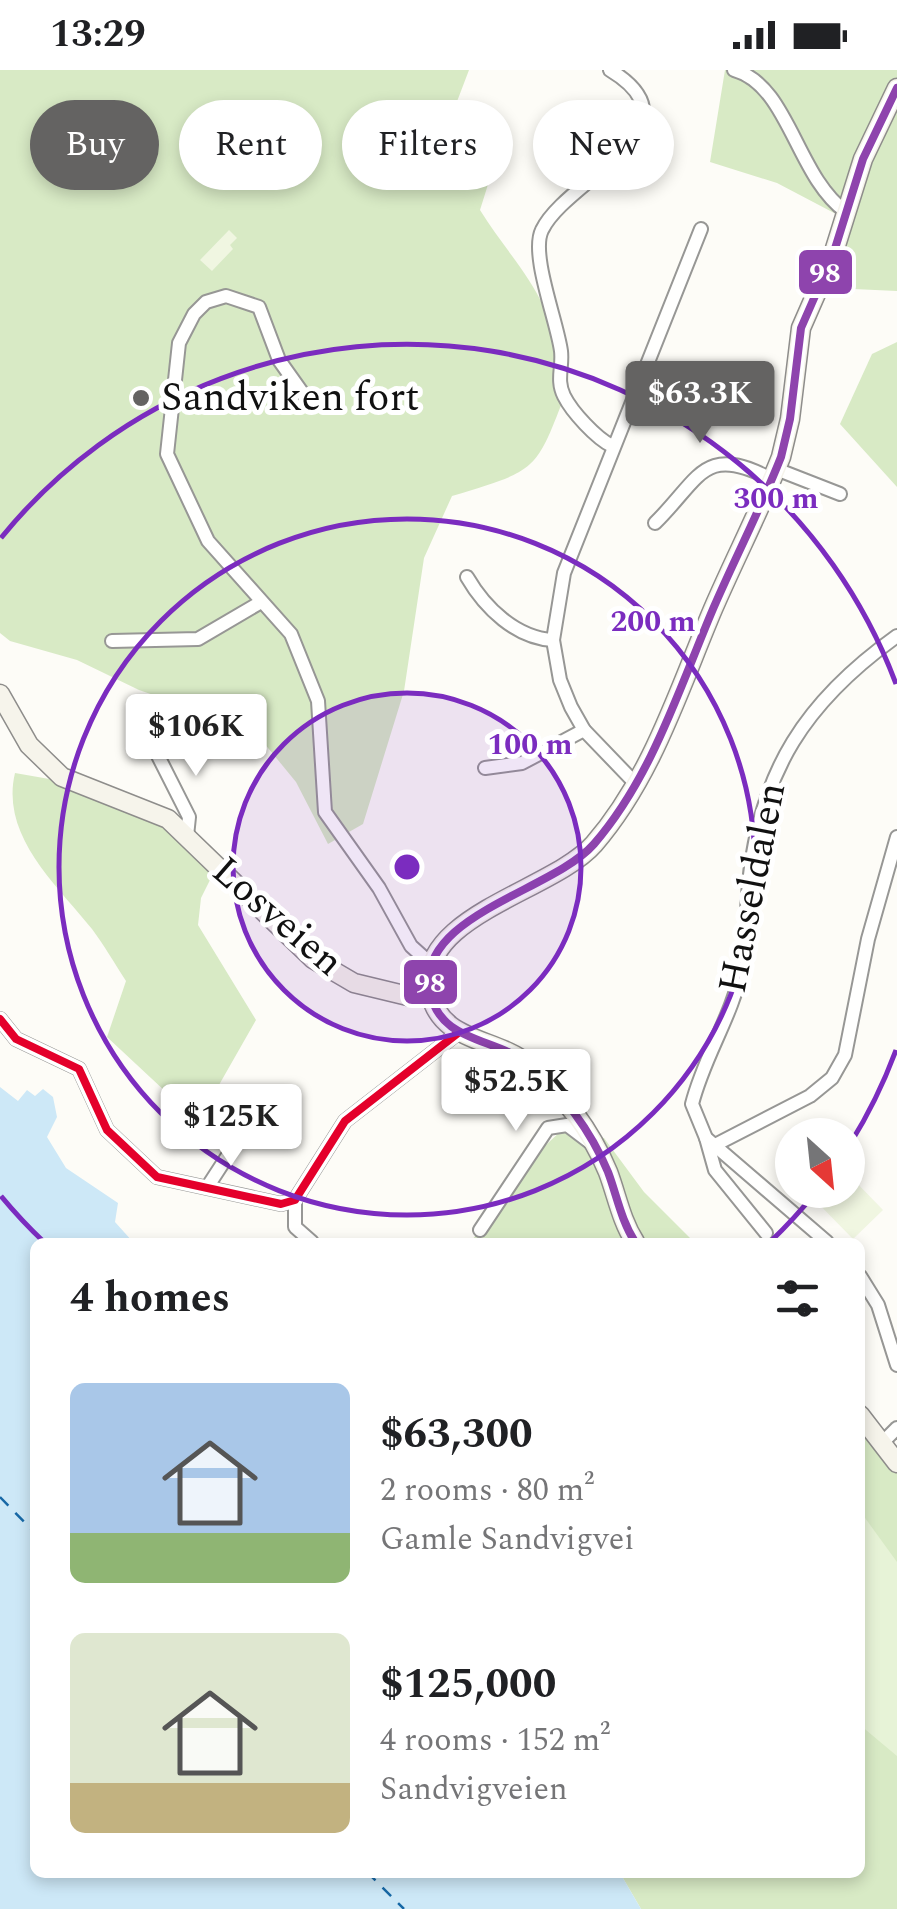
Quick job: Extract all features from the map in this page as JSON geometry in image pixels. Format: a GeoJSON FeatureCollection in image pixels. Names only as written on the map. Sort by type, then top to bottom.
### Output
{"type":"FeatureCollection","features":[{"type":"Feature","properties":{"kind":"street"},"geometry":{"type":"LineString","coordinates":[[610,70],[628,81],[641,97],[643,122],[634,141],[551,216],[540,234],[539,255],[562,356],[558,382],[566,400],[612,446]]}},
{"type":"Feature","properties":{"kind":"street"},"geometry":{"type":"LineString","coordinates":[[734,70],[765,85],[828,198],[846,212]]}},
{"type":"Feature","properties":{"kind":"street"},"geometry":{"type":"LineString","coordinates":[[633,1238],[594,1144],[573,1111],[524,1061],[496,1044],[458,1033],[443,1018],[431,996],[431,964],[447,936],[587,851],[636,784],[774,474],[790,419],[802,328],[877,126],[897,88]]}},
{"type":"Feature","properties":{"kind":"street"},"geometry":{"type":"LineString","coordinates":[[636,784],[584,730],[560,680],[553,640],[564,573],[701,229]]}},
{"type":"Feature","properties":{"kind":"street"},"geometry":{"type":"LineString","coordinates":[[311,405],[279,360],[259,307],[226,296],[206,302],[194,314],[179,344],[167,454],[208,541],[291,634],[318,701],[325,812],[378,888],[410,946],[431,964]]}},
{"type":"Feature","properties":{"kind":"street"},"geometry":{"type":"LineString","coordinates":[[655,523],[687,486],[716,462],[739,463],[840,494]]}},
{"type":"Feature","properties":{"kind":"street"},"geometry":{"type":"LineString","coordinates":[[467,577],[486,604],[508,623],[524,634],[553,640]]}},
{"type":"Feature","properties":{"kind":"street"},"geometry":{"type":"LineString","coordinates":[[112,642],[198,639],[260,602]]}},
{"type":"Feature","properties":{"kind":"street","name":"Hasseldalen"},"geometry":{"type":"LineString","coordinates":[[766,1233],[715,1170],[711,1142],[692,1104],[739,980],[757,825],[774,771],[798,729],[829,694],[897,636]]}},
{"type":"Feature","properties":{"kind":"street","name":"Losveien"},"geometry":{"type":"LineString","coordinates":[[0,694],[30,745],[62,778],[168,819],[313,959],[335,974],[408,996],[431,996]]}},
{"type":"Feature","properties":{"kind":"street","name":"Losveien"},"geometry":{"type":"LineString","coordinates":[[145,730],[189,817],[187,836]]}},
{"type":"Feature","properties":{"kind":"street"},"geometry":{"type":"LineString","coordinates":[[485,768],[522,762],[584,730]]}},
{"type":"Feature","properties":{"kind":"street"},"geometry":{"type":"LineString","coordinates":[[822,1238],[711,1142],[810,1096],[832,1078],[846,1055],[868,938],[897,837]]}},
{"type":"Feature","properties":{"kind":"street"},"geometry":{"type":"LineString","coordinates":[[0,1019],[16,1039],[80,1068],[106,1130],[157,1177],[281,1204],[295,1200]]}},
{"type":"Feature","properties":{"kind":"street"},"geometry":{"type":"LineString","coordinates":[[308,1238],[296,1227],[295,1200],[344,1120],[458,1033]]}},
{"type":"Feature","properties":{"kind":"street"},"geometry":{"type":"LineString","coordinates":[[480,1230],[548,1128],[566,1125],[594,1144]]}},
{"type":"Feature","properties":{"kind":"street"},"geometry":{"type":"LineString","coordinates":[[208,1186],[244,1128]]}},
{"type":"Feature","properties":{"kind":"street"},"geometry":{"type":"LineString","coordinates":[[865,1284],[878,1305],[897,1365]]}},
{"type":"Feature","properties":{"kind":"street"},"geometry":{"type":"LineString","coordinates":[[865,1418],[890,1435],[897,1463]]}},
{"type":"Feature","properties":{"kind":"green space"},"geometry":{"type":"Polygon","coordinates":[[[0,70],[469,70],[458,100],[342,100],[342,190],[486,190],[480,210],[544,308],[552,329],[557,381],[568,387],[548,437],[531,464],[503,480],[452,496],[424,558],[404,691],[363,824],[328,844],[296,782],[264,743],[203,712],[139,690],[77,660],[10,641],[0,633],[0,70]]]}},
{"type":"Feature","properties":{"kind":"green space"},"geometry":{"type":"Polygon","coordinates":[[[725,70],[897,70],[897,291],[853,289],[838,257],[836,214],[777,183],[710,162],[725,70]]]}},
{"type":"Feature","properties":{"kind":"green space"},"geometry":{"type":"Polygon","coordinates":[[[229,230],[237,238],[230,245],[233,249],[212,271],[200,260],[229,230]]]}},
{"type":"Feature","properties":{"kind":"green space"},"geometry":{"type":"Polygon","coordinates":[[[897,342],[897,487],[840,424],[872,354],[897,342]]]}},
{"type":"Feature","properties":{"kind":"green space"},"geometry":{"type":"Polygon","coordinates":[[[15,773],[55,780],[168,823],[214,872],[201,898],[198,925],[256,1020],[203,1113],[166,1092],[107,1037],[126,981],[96,935],[48,877],[24,838],[16,818],[15,773]]]}},
{"type":"Feature","properties":{"kind":"green space"},"geometry":{"type":"Polygon","coordinates":[[[561,1131],[604,1138],[644,1192],[690,1238],[474,1238],[523,1166],[561,1131]]]}},
{"type":"Feature","properties":{"kind":"green space"},"geometry":{"type":"Polygon","coordinates":[[[865,1191],[883,1210],[852,1238],[823,1208],[865,1208],[865,1191]]]}},
{"type":"Feature","properties":{"kind":"green space"},"geometry":{"type":"Polygon","coordinates":[[[865,1411],[897,1452],[897,1562],[865,1518],[865,1411]]]}},
{"type":"Feature","properties":{"kind":"green space"},"geometry":{"type":"Polygon","coordinates":[[[865,1455],[897,1497],[897,1909],[865,1877],[865,1455]]]}},
{"type":"Feature","properties":{"kind":"green space"},"geometry":{"type":"Polygon","coordinates":[[[865,1729],[897,1756],[897,1909],[641,1909],[623,1878],[865,1878],[865,1729]]]}},
{"type":"Feature","properties":{"kind":"water"},"geometry":{"type":"Polygon","coordinates":[[[0,1087],[18,1101],[27,1090],[35,1096],[43,1089],[53,1097],[57,1117],[47,1137],[66,1168],[118,1203],[115,1222],[129,1238],[30,1238],[30,1878],[623,1878],[641,1909],[0,1909],[0,1087]]]}},
{"type":"Feature","properties":{"kind":"ferry route"},"geometry":{"type":"LineString","coordinates":[[0,1497],[30,1528]]}},
{"type":"Feature","properties":{"kind":"ferry route"},"geometry":{"type":"LineString","coordinates":[[373,1878],[404,1909]]}},
{"type":"Feature","properties":{"kind":"transit line","name":"98"},"geometry":{"type":"LineString","coordinates":[[633,1238],[601,1157],[574,1113],[528,1064],[445,1021],[430,992],[431,966],[444,943],[464,924],[575,861],[594,844],[648,761],[781,457],[790,419],[801,328],[833,255],[863,159],[897,88]]}},
{"type":"Feature","properties":{"kind":"transit line"},"geometry":{"type":"LineString","coordinates":[[0,1019],[16,1039],[79,1069],[107,1130],[157,1177],[281,1204],[295,1200],[345,1121],[458,1033]]}},
{"type":"Feature","properties":{"kind":"place","name":"Sandviken fort"},"geometry":{"type":"Point","coordinates":[141,398]}}]}
